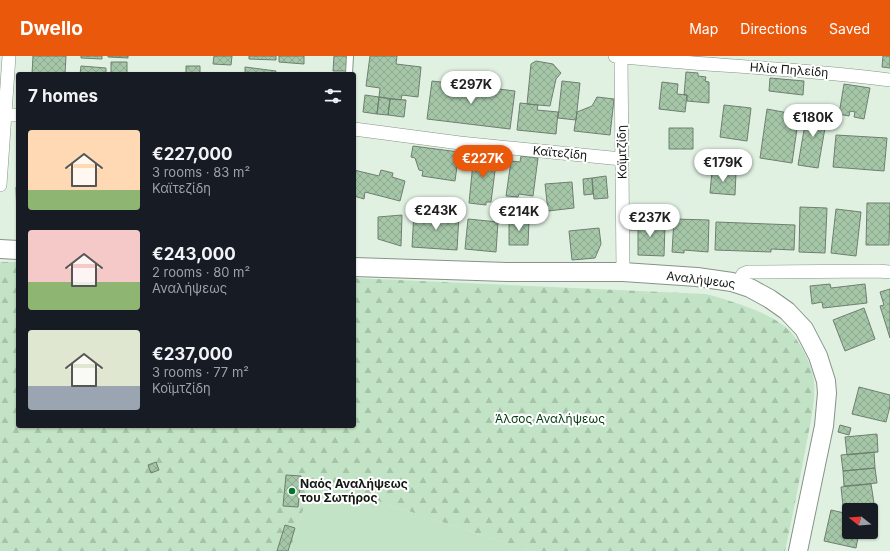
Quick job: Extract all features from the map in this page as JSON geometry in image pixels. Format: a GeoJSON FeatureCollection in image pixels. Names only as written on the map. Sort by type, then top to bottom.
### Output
{"type":"FeatureCollection","features":[{"type":"Feature","properties":{"kind":"street"},"geometry":{"type":"LineString","coordinates":[[0,185],[0,165],[9,56]]}},
{"type":"Feature","properties":{"kind":"street","name":"Ηλία Πηλείδη"},"geometry":{"type":"LineString","coordinates":[[618,56],[700,64],[818,72],[890,80]]}},
{"type":"Feature","properties":{"kind":"street","name":"Κοϊμτζίδη"},"geometry":{"type":"LineString","coordinates":[[618,56],[624,272]]}},
{"type":"Feature","properties":{"kind":"street"},"geometry":{"type":"LineString","coordinates":[[4,115],[16,115]]}},
{"type":"Feature","properties":{"kind":"street","name":"Καϊτεζίδη"},"geometry":{"type":"LineString","coordinates":[[356,129],[460,143],[622,158]]}},
{"type":"Feature","properties":{"kind":"street"},"geometry":{"type":"LineString","coordinates":[[0,249],[16,250]]}},
{"type":"Feature","properties":{"kind":"street","name":"Αναλήψεως"},"geometry":{"type":"LineString","coordinates":[[356,267],[507,272],[624,272],[711,279],[738,284],[764,295],[794,318],[804,330],[818,356],[826,381],[827,393],[824,426],[798,551]]}},
{"type":"Feature","properties":{"kind":"street"},"geometry":{"type":"LineString","coordinates":[[738,284],[743,274],[748,272],[890,272]]}},
{"type":"Feature","properties":{"kind":"lane"},"geometry":{"type":"LineString","coordinates":[[349,72],[350,56]]}},
{"type":"Feature","properties":{"kind":"green space","name":"Άλσος Αναλήψεως"},"geometry":{"type":"Polygon","coordinates":[[[0,262],[16,262],[16,428],[356,428],[356,278],[706,294],[750,308],[771,318],[789,330],[804,351],[813,375],[814,400],[812,416],[785,551],[531,551],[313,480],[290,551],[0,551],[0,262]]]}},
{"type":"Feature","properties":{"kind":"green space"},"geometry":{"type":"Polygon","coordinates":[[[313,480],[531,551],[290,551],[313,480]]]}},
{"type":"Feature","properties":{"kind":"building"},"geometry":{"type":"Polygon","coordinates":[[[33,56],[66,56],[65,72],[32,72],[33,56]]]}},
{"type":"Feature","properties":{"kind":"building"},"geometry":{"type":"Polygon","coordinates":[[[81,56],[102,56],[102,59],[81,58],[81,56]]]}},
{"type":"Feature","properties":{"kind":"building"},"geometry":{"type":"Polygon","coordinates":[[[128,56],[128,58],[108,57],[128,56]]]}},
{"type":"Feature","properties":{"kind":"building"},"geometry":{"type":"Polygon","coordinates":[[[214,56],[232,56],[231,65],[213,64],[214,56]]]}},
{"type":"Feature","properties":{"kind":"building"},"geometry":{"type":"Polygon","coordinates":[[[249,56],[276,56],[276,60],[249,59],[249,56]]]}},
{"type":"Feature","properties":{"kind":"building"},"geometry":{"type":"Polygon","coordinates":[[[279,56],[304,56],[304,64],[279,62],[279,56]]]}},
{"type":"Feature","properties":{"kind":"building"},"geometry":{"type":"Polygon","coordinates":[[[334,56],[348,56],[347,71],[333,71],[334,56]]]}},
{"type":"Feature","properties":{"kind":"building"},"geometry":{"type":"Polygon","coordinates":[[[370,56],[397,56],[396,64],[421,67],[418,97],[402,95],[401,100],[379,97],[380,88],[366,86],[370,56]]]}},
{"type":"Feature","properties":{"kind":"building"},"geometry":{"type":"Polygon","coordinates":[[[883,56],[890,56],[890,68],[882,67],[883,56]]]}},
{"type":"Feature","properties":{"kind":"building"},"geometry":{"type":"Polygon","coordinates":[[[536,61],[553,64],[561,73],[556,79],[550,106],[527,104],[531,64],[536,61]]]}},
{"type":"Feature","properties":{"kind":"building"},"geometry":{"type":"Polygon","coordinates":[[[111,62],[127,62],[127,72],[111,72],[111,62]]]}},
{"type":"Feature","properties":{"kind":"building"},"geometry":{"type":"Polygon","coordinates":[[[81,66],[106,68],[106,72],[80,72],[81,66]]]}},
{"type":"Feature","properties":{"kind":"building"},"geometry":{"type":"Polygon","coordinates":[[[186,66],[200,66],[200,72],[186,72],[186,66]]]}},
{"type":"Feature","properties":{"kind":"building"},"geometry":{"type":"Polygon","coordinates":[[[245,67],[276,71],[276,72],[245,72],[245,67]]]}},
{"type":"Feature","properties":{"kind":"building"},"geometry":{"type":"Polygon","coordinates":[[[686,72],[698,73],[698,76],[706,77],[705,81],[709,82],[709,103],[687,101],[687,95],[684,95],[686,72]]]}},
{"type":"Feature","properties":{"kind":"building"},"geometry":{"type":"Polygon","coordinates":[[[770,78],[804,81],[803,95],[769,91],[770,78]]]}},
{"type":"Feature","properties":{"kind":"building"},"geometry":{"type":"Polygon","coordinates":[[[432,81],[515,91],[510,129],[427,119],[432,81]]]}},
{"type":"Feature","properties":{"kind":"building"},"geometry":{"type":"Polygon","coordinates":[[[562,81],[580,83],[576,120],[558,118],[562,81]]]}},
{"type":"Feature","properties":{"kind":"building"},"geometry":{"type":"Polygon","coordinates":[[[662,82],[678,84],[677,94],[687,95],[685,112],[659,109],[662,82]]]}},
{"type":"Feature","properties":{"kind":"building"},"geometry":{"type":"Polygon","coordinates":[[[844,84],[870,88],[864,119],[854,117],[855,112],[850,111],[849,116],[839,114],[844,84]]]}},
{"type":"Feature","properties":{"kind":"building"},"geometry":{"type":"Polygon","coordinates":[[[365,95],[379,97],[377,114],[363,112],[365,95]]]}},
{"type":"Feature","properties":{"kind":"building"},"geometry":{"type":"Polygon","coordinates":[[[379,97],[390,99],[388,115],[377,114],[379,97]]]}},
{"type":"Feature","properties":{"kind":"building"},"geometry":{"type":"Polygon","coordinates":[[[597,97],[614,99],[610,135],[574,131],[577,112],[592,106],[597,97]]]}},
{"type":"Feature","properties":{"kind":"building"},"geometry":{"type":"Polygon","coordinates":[[[390,99],[406,100],[404,117],[388,115],[390,99]]]}},
{"type":"Feature","properties":{"kind":"building"},"geometry":{"type":"Polygon","coordinates":[[[520,103],[538,105],[537,110],[558,112],[556,134],[517,130],[520,103]]]}},
{"type":"Feature","properties":{"kind":"building"},"geometry":{"type":"Polygon","coordinates":[[[724,105],[751,108],[747,141],[720,137],[724,105]]]}},
{"type":"Feature","properties":{"kind":"building"},"geometry":{"type":"Polygon","coordinates":[[[808,107],[828,111],[818,168],[798,165],[808,107]]]}},
{"type":"Feature","properties":{"kind":"building"},"geometry":{"type":"Polygon","coordinates":[[[767,109],[799,115],[792,163],[760,158],[767,109]]]}},
{"type":"Feature","properties":{"kind":"building"},"geometry":{"type":"Polygon","coordinates":[[[669,128],[693,128],[693,149],[669,149],[669,128]]]}},
{"type":"Feature","properties":{"kind":"building"},"geometry":{"type":"Polygon","coordinates":[[[836,135],[887,138],[884,171],[833,167],[836,135]]]}},
{"type":"Feature","properties":{"kind":"building"},"geometry":{"type":"Polygon","coordinates":[[[413,146],[459,152],[455,181],[422,176],[423,171],[419,170],[415,158],[411,157],[413,146]]]}},
{"type":"Feature","properties":{"kind":"building"},"geometry":{"type":"Polygon","coordinates":[[[474,153],[497,155],[491,202],[486,202],[486,205],[469,203],[474,153]]]}},
{"type":"Feature","properties":{"kind":"building"},"geometry":{"type":"Polygon","coordinates":[[[521,156],[538,158],[533,196],[519,194],[518,197],[506,196],[511,161],[520,162],[521,156]]]}},
{"type":"Feature","properties":{"kind":"building"},"geometry":{"type":"Polygon","coordinates":[[[356,170],[379,176],[381,170],[393,173],[392,177],[405,181],[400,201],[365,192],[364,199],[356,197],[356,170]]]}},
{"type":"Feature","properties":{"kind":"building"},"geometry":{"type":"Polygon","coordinates":[[[712,171],[736,173],[735,195],[710,193],[712,171]]]}},
{"type":"Feature","properties":{"kind":"building"},"geometry":{"type":"Polygon","coordinates":[[[606,176],[608,198],[594,199],[592,178],[606,176]]]}},
{"type":"Feature","properties":{"kind":"building"},"geometry":{"type":"Polygon","coordinates":[[[592,178],[593,194],[584,195],[583,179],[592,178]]]}},
{"type":"Feature","properties":{"kind":"building"},"geometry":{"type":"Polygon","coordinates":[[[572,182],[574,208],[548,211],[545,184],[572,182]]]}},
{"type":"Feature","properties":{"kind":"building"},"geometry":{"type":"Polygon","coordinates":[[[867,203],[890,203],[889,245],[866,245],[867,203]]]}},
{"type":"Feature","properties":{"kind":"building"},"geometry":{"type":"Polygon","coordinates":[[[800,207],[827,208],[825,253],[799,252],[800,207]]]}},
{"type":"Feature","properties":{"kind":"building"},"geometry":{"type":"Polygon","coordinates":[[[836,209],[861,212],[856,256],[831,253],[836,209]]]}},
{"type":"Feature","properties":{"kind":"building"},"geometry":{"type":"Polygon","coordinates":[[[414,212],[459,215],[457,250],[412,247],[414,212]]]}},
{"type":"Feature","properties":{"kind":"building"},"geometry":{"type":"Polygon","coordinates":[[[402,215],[401,246],[378,239],[378,217],[402,215]]]}},
{"type":"Feature","properties":{"kind":"building"},"geometry":{"type":"Polygon","coordinates":[[[468,219],[498,222],[496,252],[465,249],[468,219]]]}},
{"type":"Feature","properties":{"kind":"building"},"geometry":{"type":"Polygon","coordinates":[[[509,219],[529,220],[528,245],[509,245],[509,219]]]}},
{"type":"Feature","properties":{"kind":"building"},"geometry":{"type":"Polygon","coordinates":[[[674,219],[709,220],[708,252],[684,250],[684,253],[672,252],[674,219]]]}},
{"type":"Feature","properties":{"kind":"building"},"geometry":{"type":"Polygon","coordinates":[[[630,222],[665,224],[664,256],[638,255],[638,230],[630,230],[630,222]]]}},
{"type":"Feature","properties":{"kind":"building"},"geometry":{"type":"Polygon","coordinates":[[[716,222],[795,225],[794,250],[771,249],[771,252],[715,250],[716,222]]]}},
{"type":"Feature","properties":{"kind":"building"},"geometry":{"type":"Polygon","coordinates":[[[599,228],[601,244],[595,258],[572,260],[569,231],[599,228]]]}},
{"type":"Feature","properties":{"kind":"building"},"geometry":{"type":"Polygon","coordinates":[[[830,284],[831,288],[865,284],[867,303],[823,308],[822,302],[812,304],[810,286],[830,284]]]}},
{"type":"Feature","properties":{"kind":"building"},"geometry":{"type":"Polygon","coordinates":[[[890,289],[890,338],[880,306],[884,305],[880,292],[890,289]]]}},
{"type":"Feature","properties":{"kind":"building"},"geometry":{"type":"Polygon","coordinates":[[[864,308],[875,339],[845,351],[833,320],[864,308]]]}},
{"type":"Feature","properties":{"kind":"building"},"geometry":{"type":"Polygon","coordinates":[[[859,387],[890,395],[890,406],[886,422],[852,414],[859,387]]]}},
{"type":"Feature","properties":{"kind":"building"},"geometry":{"type":"Polygon","coordinates":[[[840,425],[851,428],[849,435],[838,432],[840,425]]]}},
{"type":"Feature","properties":{"kind":"building"},"geometry":{"type":"Polygon","coordinates":[[[877,434],[878,452],[847,455],[845,437],[877,434]]]}},
{"type":"Feature","properties":{"kind":"building"},"geometry":{"type":"Polygon","coordinates":[[[874,452],[875,468],[843,471],[841,455],[874,452]]]}},
{"type":"Feature","properties":{"kind":"building"},"geometry":{"type":"Polygon","coordinates":[[[156,462],[159,470],[151,473],[148,465],[156,462]]]}},
{"type":"Feature","properties":{"kind":"building"},"geometry":{"type":"Polygon","coordinates":[[[875,468],[877,483],[844,486],[843,471],[875,468]]]}},
{"type":"Feature","properties":{"kind":"building","name":"Ναός Αναλήψεως του Σωτήρος"},"geometry":{"type":"Polygon","coordinates":[[[286,475],[301,476],[298,507],[283,506],[286,475]]]}},
{"type":"Feature","properties":{"kind":"building"},"geometry":{"type":"Polygon","coordinates":[[[871,484],[874,503],[843,503],[841,487],[871,484]]]}},
{"type":"Feature","properties":{"kind":"building"},"geometry":{"type":"Polygon","coordinates":[[[831,510],[842,512],[842,539],[858,539],[856,548],[824,541],[831,510]]]}},
{"type":"Feature","properties":{"kind":"building"},"geometry":{"type":"Polygon","coordinates":[[[285,525],[295,528],[288,551],[277,551],[285,525]]]}},
{"type":"Feature","properties":{"kind":"place","name":"Ναός Αναλήψεως του Σωτήρος"},"geometry":{"type":"Point","coordinates":[292,491]}}]}
